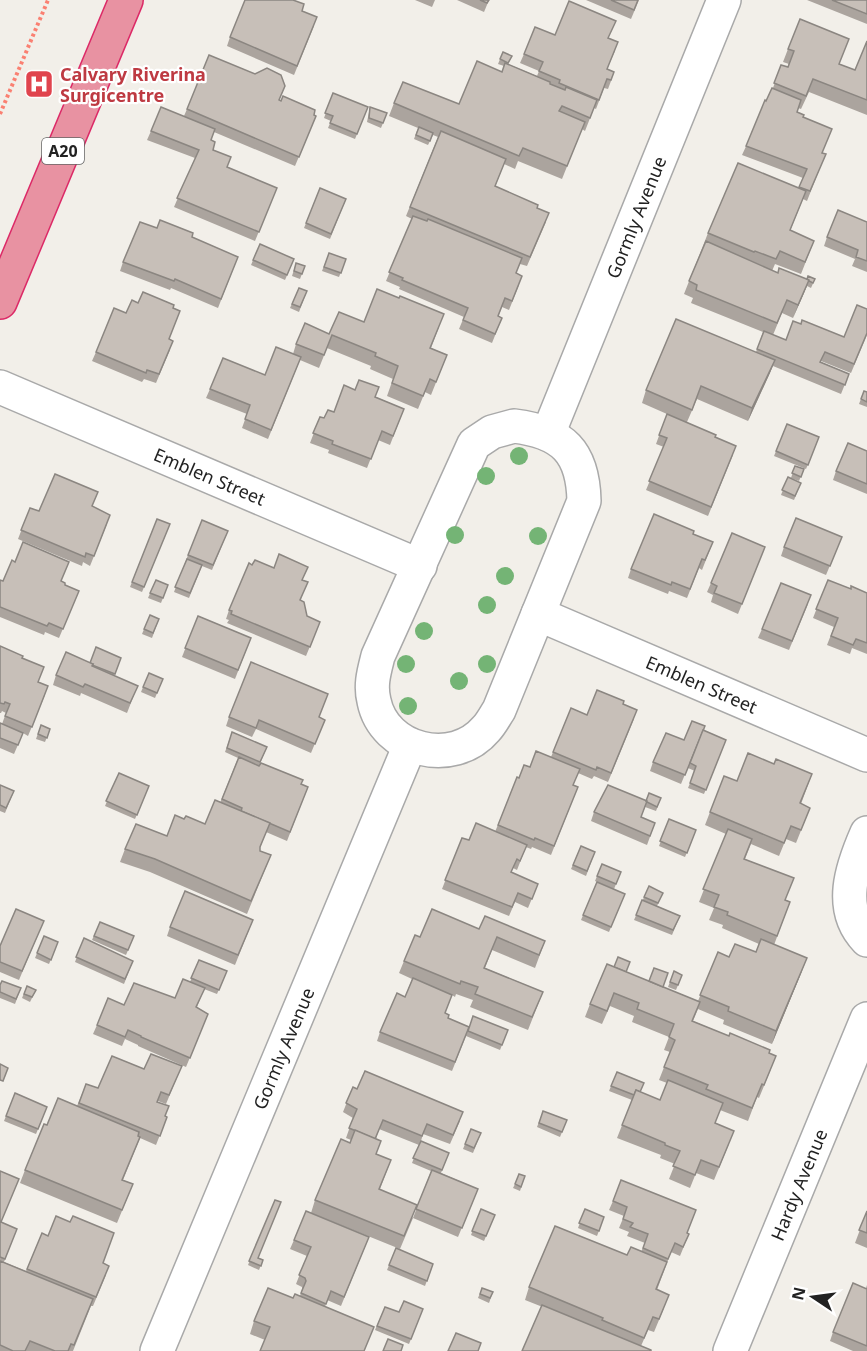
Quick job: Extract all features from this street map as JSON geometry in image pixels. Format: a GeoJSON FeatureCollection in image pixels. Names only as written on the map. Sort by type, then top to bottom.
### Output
{"type":"FeatureCollection","features":[{"type":"Feature","properties":{"kind":"highway","name":"A20"},"geometry":{"type":"LineString","coordinates":[[0,302],[126,0]]}},
{"type":"Feature","properties":{"kind":"street","name":"Gormly Avenue"},"geometry":{"type":"LineString","coordinates":[[548,434],[724,0]]}},
{"type":"Feature","properties":{"kind":"street","name":"Emblen Street"},"geometry":{"type":"LineString","coordinates":[[0,387],[420,566]]}},
{"type":"Feature","properties":{"kind":"street"},"geometry":{"type":"LineString","coordinates":[[514,426],[537,429],[560,440],[575,457],[583,479],[584,501],[498,710],[486,730],[468,744],[446,751],[420,749],[399,740],[383,723],[374,703],[372,680],[378,656],[420,566],[474,444],[492,432],[514,426]]}},
{"type":"Feature","properties":{"kind":"street","name":"Emblen Street"},"geometry":{"type":"LineString","coordinates":[[538,614],[867,754]]}},
{"type":"Feature","properties":{"kind":"street","name":"Gormly Avenue"},"geometry":{"type":"LineString","coordinates":[[157,1351],[410,745]]}},
{"type":"Feature","properties":{"kind":"street"},"geometry":{"type":"LineString","coordinates":[[867,833],[856,858],[849,884],[850,910],[861,934],[867,940]]}},
{"type":"Feature","properties":{"kind":"street","name":"Hardy Avenue"},"geometry":{"type":"LineString","coordinates":[[730,1351],[867,1018]]}},
{"type":"Feature","properties":{"kind":"path"},"geometry":{"type":"LineString","coordinates":[[0,114],[48,0]]}},
{"type":"Feature","properties":{"kind":"building"},"geometry":{"type":"Polygon","coordinates":[[[245,0],[293,0],[304,4],[302,11],[317,17],[297,66],[230,37],[245,0]]]}},
{"type":"Feature","properties":{"kind":"building"},"geometry":{"type":"Polygon","coordinates":[[[611,0],[638,0],[634,10],[611,0]]]}},
{"type":"Feature","properties":{"kind":"building"},"geometry":{"type":"Polygon","coordinates":[[[832,0],[867,0],[867,14],[832,0]]]}},
{"type":"Feature","properties":{"kind":"building"},"geometry":{"type":"Polygon","coordinates":[[[569,1],[616,21],[608,38],[618,42],[607,69],[614,72],[611,80],[607,79],[599,100],[559,83],[560,80],[539,71],[543,62],[524,54],[535,27],[555,35],[569,1]]]}},
{"type":"Feature","properties":{"kind":"building"},"geometry":{"type":"Polygon","coordinates":[[[800,19],[849,39],[839,64],[855,70],[867,41],[867,100],[813,79],[806,96],[774,83],[781,65],[788,67],[794,51],[788,49],[800,19]]]}},
{"type":"Feature","properties":{"kind":"building"},"geometry":{"type":"Polygon","coordinates":[[[503,52],[512,56],[508,63],[500,59],[503,52]]]}},
{"type":"Feature","properties":{"kind":"building"},"geometry":{"type":"Polygon","coordinates":[[[209,55],[255,74],[267,68],[281,75],[285,86],[279,100],[281,101],[283,96],[315,110],[314,115],[316,116],[299,157],[187,109],[209,55]]]}},
{"type":"Feature","properties":{"kind":"building"},"geometry":{"type":"Polygon","coordinates":[[[477,61],[502,72],[505,63],[550,82],[550,84],[565,90],[566,87],[597,100],[590,118],[562,106],[559,111],[585,122],[567,166],[523,148],[519,156],[394,103],[403,82],[459,104],[477,61]]]}},
{"type":"Feature","properties":{"kind":"building"},"geometry":{"type":"Polygon","coordinates":[[[772,88],[801,100],[797,112],[804,115],[803,117],[832,129],[822,153],[826,154],[810,191],[799,187],[807,169],[746,146],[772,88]]]}},
{"type":"Feature","properties":{"kind":"building"},"geometry":{"type":"Polygon","coordinates":[[[333,93],[368,107],[357,134],[330,123],[333,116],[325,113],[333,93]]]}},
{"type":"Feature","properties":{"kind":"building"},"geometry":{"type":"Polygon","coordinates":[[[161,107],[215,129],[211,140],[215,142],[213,150],[231,157],[227,167],[277,188],[259,232],[177,198],[199,150],[151,131],[161,107]]]}},
{"type":"Feature","properties":{"kind":"building"},"geometry":{"type":"Polygon","coordinates":[[[370,107],[387,113],[383,123],[369,118],[370,107]]]}},
{"type":"Feature","properties":{"kind":"building"},"geometry":{"type":"Polygon","coordinates":[[[419,127],[433,133],[430,141],[416,135],[419,127]]]}},
{"type":"Feature","properties":{"kind":"building"},"geometry":{"type":"Polygon","coordinates":[[[441,131],[506,159],[495,186],[538,205],[537,208],[549,213],[530,257],[410,207],[441,131]]]}},
{"type":"Feature","properties":{"kind":"building"},"geometry":{"type":"Polygon","coordinates":[[[738,163],[806,191],[790,230],[814,241],[805,262],[780,251],[776,259],[708,233],[738,163]]]}},
{"type":"Feature","properties":{"kind":"building"},"geometry":{"type":"Polygon","coordinates":[[[320,188],[346,199],[331,234],[306,223],[320,188]]]}},
{"type":"Feature","properties":{"kind":"building"},"geometry":{"type":"Polygon","coordinates":[[[838,210],[867,222],[867,261],[856,257],[858,250],[827,237],[838,210]]]}},
{"type":"Feature","properties":{"kind":"building"},"geometry":{"type":"Polygon","coordinates":[[[413,216],[427,221],[428,219],[522,258],[516,273],[522,276],[512,301],[505,298],[498,316],[502,318],[495,334],[463,320],[468,308],[402,280],[403,278],[389,272],[413,216]]]}},
{"type":"Feature","properties":{"kind":"building"},"geometry":{"type":"Polygon","coordinates":[[[160,220],[193,233],[192,237],[238,257],[221,299],[175,279],[174,281],[123,262],[140,222],[157,228],[160,220]]]}},
{"type":"Feature","properties":{"kind":"building"},"geometry":{"type":"Polygon","coordinates":[[[706,241],[778,273],[779,268],[809,280],[798,305],[787,300],[777,323],[696,290],[697,285],[689,281],[706,241]]]}},
{"type":"Feature","properties":{"kind":"building"},"geometry":{"type":"Polygon","coordinates":[[[260,244],[294,259],[287,275],[253,260],[260,244]]]}},
{"type":"Feature","properties":{"kind":"building"},"geometry":{"type":"Polygon","coordinates":[[[329,253],[346,259],[341,273],[324,267],[329,253]]]}},
{"type":"Feature","properties":{"kind":"building"},"geometry":{"type":"Polygon","coordinates":[[[296,263],[305,266],[302,274],[294,271],[296,263]]]}},
{"type":"Feature","properties":{"kind":"building"},"geometry":{"type":"Polygon","coordinates":[[[808,276],[815,279],[813,283],[807,279],[808,276]]]}},
{"type":"Feature","properties":{"kind":"building"},"geometry":{"type":"Polygon","coordinates":[[[299,288],[307,291],[300,307],[292,304],[299,288]]]}},
{"type":"Feature","properties":{"kind":"building"},"geometry":{"type":"Polygon","coordinates":[[[377,289],[444,314],[430,348],[447,355],[436,382],[430,379],[423,396],[392,383],[398,366],[375,356],[376,353],[332,335],[324,355],[296,344],[305,323],[329,334],[339,312],[364,322],[377,289]]]}},
{"type":"Feature","properties":{"kind":"building"},"geometry":{"type":"Polygon","coordinates":[[[143,292],[174,305],[173,308],[180,311],[169,339],[173,341],[159,374],[147,370],[146,373],[96,352],[114,308],[126,313],[132,300],[138,303],[143,292]]]}},
{"type":"Feature","properties":{"kind":"building"},"geometry":{"type":"Polygon","coordinates":[[[857,305],[867,309],[867,333],[854,364],[825,352],[820,362],[849,374],[845,385],[757,349],[764,331],[786,340],[793,321],[801,324],[802,320],[844,337],[857,305]]]}},
{"type":"Feature","properties":{"kind":"building"},"geometry":{"type":"Polygon","coordinates":[[[676,319],[775,360],[752,408],[701,386],[692,410],[646,390],[676,319]]]}},
{"type":"Feature","properties":{"kind":"building"},"geometry":{"type":"Polygon","coordinates":[[[276,347],[301,357],[271,430],[245,419],[250,405],[210,389],[223,358],[265,375],[276,347]]]}},
{"type":"Feature","properties":{"kind":"building"},"geometry":{"type":"Polygon","coordinates":[[[359,380],[379,387],[375,397],[404,409],[393,436],[382,431],[371,459],[332,444],[333,441],[313,433],[320,417],[324,418],[328,410],[334,412],[344,385],[355,390],[359,380]]]}},
{"type":"Feature","properties":{"kind":"building"},"geometry":{"type":"Polygon","coordinates":[[[864,391],[867,392],[867,402],[861,399],[864,391]]]}},
{"type":"Feature","properties":{"kind":"building"},"geometry":{"type":"Polygon","coordinates":[[[667,414],[736,446],[711,507],[649,481],[667,438],[659,435],[667,414]]]}},
{"type":"Feature","properties":{"kind":"building"},"geometry":{"type":"Polygon","coordinates":[[[787,424],[819,437],[808,465],[776,451],[787,424]]]}},
{"type":"Feature","properties":{"kind":"building"},"geometry":{"type":"Polygon","coordinates":[[[848,443],[867,451],[867,484],[836,471],[848,443]]]}},
{"type":"Feature","properties":{"kind":"building"},"geometry":{"type":"Polygon","coordinates":[[[795,466],[804,469],[801,477],[792,473],[795,466]]]}},
{"type":"Feature","properties":{"kind":"building"},"geometry":{"type":"Polygon","coordinates":[[[55,474],[98,492],[92,506],[110,515],[94,556],[86,553],[85,557],[21,530],[30,508],[39,511],[55,474]]]}},
{"type":"Feature","properties":{"kind":"building"},"geometry":{"type":"Polygon","coordinates":[[[788,477],[801,483],[795,496],[782,490],[788,477]]]}},
{"type":"Feature","properties":{"kind":"building"},"geometry":{"type":"Polygon","coordinates":[[[654,514],[713,542],[705,560],[702,559],[690,589],[672,582],[671,585],[631,569],[654,514]]]}},
{"type":"Feature","properties":{"kind":"building"},"geometry":{"type":"Polygon","coordinates":[[[796,518],[842,537],[830,566],[784,547],[796,518]]]}},
{"type":"Feature","properties":{"kind":"building"},"geometry":{"type":"Polygon","coordinates":[[[157,519],[170,524],[144,587],[132,582],[157,519]]]}},
{"type":"Feature","properties":{"kind":"building"},"geometry":{"type":"Polygon","coordinates":[[[202,520],[228,531],[213,565],[188,555],[202,520]]]}},
{"type":"Feature","properties":{"kind":"building"},"geometry":{"type":"Polygon","coordinates":[[[732,533],[765,547],[742,604],[714,593],[717,586],[711,583],[732,533]]]}},
{"type":"Feature","properties":{"kind":"building"},"geometry":{"type":"Polygon","coordinates":[[[23,542],[69,562],[61,581],[79,591],[63,629],[49,623],[47,626],[0,607],[0,580],[3,581],[12,560],[15,562],[23,542]]]}},
{"type":"Feature","properties":{"kind":"building"},"geometry":{"type":"Polygon","coordinates":[[[279,554],[308,567],[302,580],[308,582],[300,600],[304,602],[307,616],[320,622],[310,647],[231,614],[232,611],[229,610],[249,563],[252,565],[255,560],[274,568],[279,554]]]}},
{"type":"Feature","properties":{"kind":"building"},"geometry":{"type":"Polygon","coordinates":[[[187,559],[202,565],[190,593],[175,587],[187,559]]]}},
{"type":"Feature","properties":{"kind":"building"},"geometry":{"type":"Polygon","coordinates":[[[156,580],[168,585],[163,598],[150,593],[156,580]]]}},
{"type":"Feature","properties":{"kind":"building"},"geometry":{"type":"Polygon","coordinates":[[[828,580],[867,593],[867,643],[856,639],[853,645],[831,636],[838,618],[816,609],[828,580]]]}},
{"type":"Feature","properties":{"kind":"building"},"geometry":{"type":"Polygon","coordinates":[[[781,583],[811,595],[792,641],[762,629],[781,583]]]}},
{"type":"Feature","properties":{"kind":"building"},"geometry":{"type":"Polygon","coordinates":[[[150,615],[159,619],[153,633],[144,629],[150,615]]]}},
{"type":"Feature","properties":{"kind":"building"},"geometry":{"type":"Polygon","coordinates":[[[198,616],[251,638],[238,670],[185,648],[198,616]]]}},
{"type":"Feature","properties":{"kind":"building"},"geometry":{"type":"Polygon","coordinates":[[[0,646],[44,667],[38,682],[48,686],[32,727],[5,716],[10,704],[0,703],[0,646]]]}},
{"type":"Feature","properties":{"kind":"building"},"geometry":{"type":"Polygon","coordinates":[[[96,647],[121,658],[115,674],[90,663],[96,647]]]}},
{"type":"Feature","properties":{"kind":"building"},"geometry":{"type":"Polygon","coordinates":[[[66,652],[138,686],[130,703],[85,684],[83,687],[56,675],[66,652]]]}},
{"type":"Feature","properties":{"kind":"building"},"geometry":{"type":"Polygon","coordinates":[[[251,662],[328,694],[319,717],[325,720],[315,744],[259,720],[256,728],[229,717],[251,662]]]}},
{"type":"Feature","properties":{"kind":"building"},"geometry":{"type":"Polygon","coordinates":[[[149,673],[163,679],[157,693],[143,687],[149,673]]]}},
{"type":"Feature","properties":{"kind":"building"},"geometry":{"type":"Polygon","coordinates":[[[597,690],[624,701],[623,704],[637,710],[611,773],[597,767],[596,770],[553,752],[571,708],[587,715],[597,690]]]}},
{"type":"Feature","properties":{"kind":"building"},"geometry":{"type":"Polygon","coordinates":[[[692,721],[705,726],[685,775],[653,762],[666,733],[684,740],[692,721]]]}},
{"type":"Feature","properties":{"kind":"building"},"geometry":{"type":"Polygon","coordinates":[[[0,723],[23,733],[18,745],[0,738],[0,723]]]}},
{"type":"Feature","properties":{"kind":"building"},"geometry":{"type":"Polygon","coordinates":[[[41,725],[50,729],[47,738],[38,734],[41,725]]]}},
{"type":"Feature","properties":{"kind":"building"},"geometry":{"type":"Polygon","coordinates":[[[703,730],[726,740],[706,790],[690,783],[696,766],[690,763],[703,730]]]}},
{"type":"Feature","properties":{"kind":"building"},"geometry":{"type":"Polygon","coordinates":[[[232,732],[267,747],[260,762],[227,748],[232,732]]]}},
{"type":"Feature","properties":{"kind":"building"},"geometry":{"type":"Polygon","coordinates":[[[536,751],[580,769],[573,785],[578,787],[554,846],[498,825],[517,777],[519,778],[524,765],[530,767],[536,751]]]}},
{"type":"Feature","properties":{"kind":"building"},"geometry":{"type":"Polygon","coordinates":[[[748,753],[774,764],[776,759],[812,774],[800,803],[810,808],[801,830],[791,826],[784,843],[710,812],[724,776],[737,781],[748,753]]]}},
{"type":"Feature","properties":{"kind":"building"},"geometry":{"type":"Polygon","coordinates":[[[239,757],[303,780],[301,784],[308,787],[290,832],[241,811],[242,808],[222,799],[239,757]]]}},
{"type":"Feature","properties":{"kind":"building"},"geometry":{"type":"Polygon","coordinates":[[[119,773],[149,786],[137,815],[106,801],[119,773]]]}},
{"type":"Feature","properties":{"kind":"building"},"geometry":{"type":"Polygon","coordinates":[[[0,785],[14,791],[6,808],[0,805],[0,785]]]}},
{"type":"Feature","properties":{"kind":"building"},"geometry":{"type":"Polygon","coordinates":[[[608,785],[647,801],[641,817],[655,823],[650,836],[594,812],[608,785]]]}},
{"type":"Feature","properties":{"kind":"building"},"geometry":{"type":"Polygon","coordinates":[[[649,793],[661,798],[657,807],[646,801],[649,793]]]}},
{"type":"Feature","properties":{"kind":"building"},"geometry":{"type":"Polygon","coordinates":[[[215,800],[270,823],[260,851],[271,855],[251,901],[155,859],[125,849],[136,824],[167,836],[175,815],[184,819],[186,816],[205,824],[215,800]]]}},
{"type":"Feature","properties":{"kind":"building"},"geometry":{"type":"Polygon","coordinates":[[[669,819],[696,830],[687,853],[660,841],[669,819]]]}},
{"type":"Feature","properties":{"kind":"building"},"geometry":{"type":"Polygon","coordinates":[[[476,823],[527,845],[520,861],[517,859],[511,872],[538,884],[532,899],[518,893],[512,907],[445,880],[462,838],[469,840],[476,823]]]}},
{"type":"Feature","properties":{"kind":"building"},"geometry":{"type":"Polygon","coordinates":[[[728,829],[752,839],[744,859],[794,878],[785,900],[790,902],[777,936],[727,915],[728,912],[714,907],[719,895],[703,889],[728,829]]]}},
{"type":"Feature","properties":{"kind":"building"},"geometry":{"type":"Polygon","coordinates":[[[581,846],[595,852],[587,871],[573,865],[581,846]]]}},
{"type":"Feature","properties":{"kind":"building"},"geometry":{"type":"Polygon","coordinates":[[[602,864],[621,872],[616,884],[597,876],[602,864]]]}},
{"type":"Feature","properties":{"kind":"building"},"geometry":{"type":"Polygon","coordinates":[[[597,882],[625,894],[611,927],[583,915],[597,882]]]}},
{"type":"Feature","properties":{"kind":"building"},"geometry":{"type":"Polygon","coordinates":[[[649,886],[663,893],[658,903],[644,897],[649,886]]]}},
{"type":"Feature","properties":{"kind":"building"},"geometry":{"type":"Polygon","coordinates":[[[185,891],[253,920],[238,955],[170,927],[185,891]]]}},
{"type":"Feature","properties":{"kind":"building"},"geometry":{"type":"Polygon","coordinates":[[[642,900],[680,916],[673,930],[636,915],[642,900]]]}},
{"type":"Feature","properties":{"kind":"building"},"geometry":{"type":"Polygon","coordinates":[[[16,909],[44,921],[22,971],[0,962],[0,946],[16,909]]]}},
{"type":"Feature","properties":{"kind":"building"},"geometry":{"type":"Polygon","coordinates":[[[432,909],[479,929],[485,916],[545,941],[539,955],[497,937],[484,968],[543,992],[532,1017],[475,994],[478,987],[461,981],[460,984],[404,961],[415,935],[420,937],[432,909]]]}},
{"type":"Feature","properties":{"kind":"building"},"geometry":{"type":"Polygon","coordinates":[[[100,922],[134,936],[128,950],[94,936],[100,922]]]}},
{"type":"Feature","properties":{"kind":"building"},"geometry":{"type":"Polygon","coordinates":[[[44,936],[58,942],[51,960],[37,953],[44,936]]]}},
{"type":"Feature","properties":{"kind":"building"},"geometry":{"type":"Polygon","coordinates":[[[84,938],[133,961],[125,979],[76,957],[84,938]]]}},
{"type":"Feature","properties":{"kind":"building"},"geometry":{"type":"Polygon","coordinates":[[[761,939],[807,958],[776,1031],[728,1011],[729,1007],[700,995],[718,952],[729,957],[735,944],[756,952],[761,939]]]}},
{"type":"Feature","properties":{"kind":"building"},"geometry":{"type":"Polygon","coordinates":[[[618,957],[630,962],[626,972],[614,967],[618,957]]]}},
{"type":"Feature","properties":{"kind":"building"},"geometry":{"type":"Polygon","coordinates":[[[199,960],[227,971],[219,990],[191,978],[199,960]]]}},
{"type":"Feature","properties":{"kind":"building"},"geometry":{"type":"Polygon","coordinates":[[[607,964],[700,1002],[692,1021],[729,1036],[730,1033],[770,1050],[769,1053],[776,1056],[752,1108],[706,1089],[708,1085],[664,1067],[675,1040],[669,1037],[674,1024],[637,1009],[639,1003],[614,993],[607,1011],[590,1004],[607,964]]]}},
{"type":"Feature","properties":{"kind":"building"},"geometry":{"type":"Polygon","coordinates":[[[654,968],[668,973],[663,987],[649,981],[654,968]]]}},
{"type":"Feature","properties":{"kind":"building"},"geometry":{"type":"Polygon","coordinates":[[[674,971],[682,975],[678,985],[670,982],[674,971]]]}},
{"type":"Feature","properties":{"kind":"building"},"geometry":{"type":"Polygon","coordinates":[[[413,978],[452,995],[445,1013],[449,1015],[448,1018],[469,1027],[455,1062],[380,1032],[397,993],[405,997],[413,978]]]}},
{"type":"Feature","properties":{"kind":"building"},"geometry":{"type":"Polygon","coordinates":[[[183,979],[205,988],[196,1007],[208,1014],[190,1058],[128,1030],[125,1037],[97,1025],[108,998],[124,1005],[134,983],[175,998],[183,979]]]}},
{"type":"Feature","properties":{"kind":"building"},"geometry":{"type":"Polygon","coordinates":[[[2,981],[21,988],[16,999],[0,992],[2,981]]]}},
{"type":"Feature","properties":{"kind":"building"},"geometry":{"type":"Polygon","coordinates":[[[27,986],[36,990],[32,997],[24,994],[27,986]]]}},
{"type":"Feature","properties":{"kind":"building"},"geometry":{"type":"Polygon","coordinates":[[[473,1016],[508,1030],[502,1045],[468,1031],[473,1016]]]}},
{"type":"Feature","properties":{"kind":"building"},"geometry":{"type":"Polygon","coordinates":[[[151,1054],[182,1066],[169,1095],[161,1092],[157,1102],[169,1106],[160,1136],[79,1103],[86,1084],[98,1088],[112,1056],[144,1069],[151,1054]]]}},
{"type":"Feature","properties":{"kind":"building"},"geometry":{"type":"Polygon","coordinates":[[[0,1064],[8,1068],[3,1081],[0,1080],[0,1064]]]}},
{"type":"Feature","properties":{"kind":"building"},"geometry":{"type":"Polygon","coordinates":[[[365,1071],[463,1112],[453,1135],[427,1124],[422,1136],[383,1120],[375,1139],[349,1128],[357,1109],[346,1103],[353,1087],[357,1089],[365,1071]]]}},
{"type":"Feature","properties":{"kind":"building"},"geometry":{"type":"Polygon","coordinates":[[[617,1072],[644,1083],[640,1092],[636,1090],[634,1095],[611,1086],[617,1072]]]}},
{"type":"Feature","properties":{"kind":"building"},"geometry":{"type":"Polygon","coordinates":[[[668,1080],[723,1103],[715,1123],[734,1131],[719,1167],[701,1160],[695,1175],[673,1166],[680,1151],[622,1125],[636,1090],[660,1100],[668,1080]]]}},
{"type":"Feature","properties":{"kind":"building"},"geometry":{"type":"Polygon","coordinates":[[[15,1093],[47,1107],[38,1129],[6,1116],[15,1093]]]}},
{"type":"Feature","properties":{"kind":"building"},"geometry":{"type":"Polygon","coordinates":[[[58,1098],[139,1132],[140,1137],[122,1180],[133,1184],[122,1210],[25,1170],[44,1124],[47,1125],[58,1098]]]}},
{"type":"Feature","properties":{"kind":"building"},"geometry":{"type":"Polygon","coordinates":[[[543,1111],[567,1120],[562,1132],[539,1123],[543,1111]]]}},
{"type":"Feature","properties":{"kind":"building"},"geometry":{"type":"Polygon","coordinates":[[[471,1129],[481,1133],[474,1148],[465,1144],[471,1129]]]}},
{"type":"Feature","properties":{"kind":"building"},"geometry":{"type":"Polygon","coordinates":[[[355,1130],[381,1141],[376,1154],[391,1160],[379,1189],[417,1205],[404,1236],[315,1200],[341,1139],[350,1143],[355,1130]]]}},
{"type":"Feature","properties":{"kind":"building"},"geometry":{"type":"Polygon","coordinates":[[[421,1141],[449,1153],[442,1170],[413,1158],[421,1141]]]}},
{"type":"Feature","properties":{"kind":"building"},"geometry":{"type":"Polygon","coordinates":[[[432,1170],[478,1189],[462,1228],[416,1209],[432,1170]]]}},
{"type":"Feature","properties":{"kind":"building"},"geometry":{"type":"Polygon","coordinates":[[[0,1171],[19,1179],[1,1222],[17,1229],[5,1259],[0,1257],[0,1171]]]}},
{"type":"Feature","properties":{"kind":"building"},"geometry":{"type":"Polygon","coordinates":[[[519,1174],[525,1176],[521,1187],[515,1184],[519,1174]]]}},
{"type":"Feature","properties":{"kind":"building"},"geometry":{"type":"Polygon","coordinates":[[[621,1180],[696,1210],[683,1247],[675,1243],[668,1259],[643,1248],[648,1234],[630,1227],[633,1223],[623,1219],[627,1207],[613,1201],[621,1180]]]}},
{"type":"Feature","properties":{"kind":"building"},"geometry":{"type":"Polygon","coordinates":[[[275,1200],[281,1202],[258,1258],[263,1260],[261,1266],[249,1261],[275,1200]]]}},
{"type":"Feature","properties":{"kind":"building"},"geometry":{"type":"Polygon","coordinates":[[[481,1209],[495,1215],[486,1236],[472,1231],[481,1209]]]}},
{"type":"Feature","properties":{"kind":"building"},"geometry":{"type":"Polygon","coordinates":[[[585,1209],[604,1217],[599,1231],[579,1223],[585,1209]]]}},
{"type":"Feature","properties":{"kind":"building"},"geometry":{"type":"Polygon","coordinates":[[[306,1211],[369,1237],[344,1297],[331,1291],[326,1304],[301,1293],[306,1281],[299,1275],[311,1247],[294,1240],[306,1211]]]}},
{"type":"Feature","properties":{"kind":"building"},"geometry":{"type":"Polygon","coordinates":[[[867,1211],[867,1233],[859,1230],[867,1211]]]}},
{"type":"Feature","properties":{"kind":"building"},"geometry":{"type":"Polygon","coordinates":[[[56,1216],[70,1222],[73,1216],[114,1233],[103,1263],[109,1266],[96,1297],[27,1269],[42,1233],[48,1236],[56,1216]]]}},
{"type":"Feature","properties":{"kind":"building"},"geometry":{"type":"Polygon","coordinates":[[[555,1226],[627,1255],[631,1247],[667,1262],[656,1289],[669,1295],[659,1319],[653,1317],[644,1338],[529,1287],[555,1226]]]}},
{"type":"Feature","properties":{"kind":"building"},"geometry":{"type":"Polygon","coordinates":[[[396,1248],[433,1264],[427,1281],[389,1265],[396,1248]]]}},
{"type":"Feature","properties":{"kind":"building"},"geometry":{"type":"Polygon","coordinates":[[[0,1261],[93,1299],[74,1345],[71,1344],[68,1351],[55,1351],[30,1341],[25,1351],[13,1351],[0,1345],[0,1261]]]}},
{"type":"Feature","properties":{"kind":"building"},"geometry":{"type":"Polygon","coordinates":[[[853,1283],[867,1289],[867,1346],[833,1332],[853,1283]]]}},
{"type":"Feature","properties":{"kind":"building"},"geometry":{"type":"Polygon","coordinates":[[[268,1288],[293,1298],[295,1294],[374,1327],[364,1351],[260,1351],[270,1327],[254,1321],[268,1288]]]}},
{"type":"Feature","properties":{"kind":"building"},"geometry":{"type":"Polygon","coordinates":[[[482,1288],[493,1292],[490,1298],[480,1294],[482,1288]]]}},
{"type":"Feature","properties":{"kind":"building"},"geometry":{"type":"Polygon","coordinates":[[[404,1301],[423,1309],[411,1339],[377,1326],[385,1307],[399,1312],[404,1301]]]}},
{"type":"Feature","properties":{"kind":"building"},"geometry":{"type":"Polygon","coordinates":[[[542,1305],[651,1350],[651,1351],[522,1351],[542,1305]]]}},
{"type":"Feature","properties":{"kind":"building"},"geometry":{"type":"Polygon","coordinates":[[[456,1333],[481,1343],[478,1351],[448,1351],[456,1333]]]}},
{"type":"Feature","properties":{"kind":"building"},"geometry":{"type":"Polygon","coordinates":[[[388,1339],[403,1345],[401,1351],[383,1351],[388,1339]]]}},
{"type":"Feature","properties":{"kind":"place","name":"Calvary Riverina Surgicentre"},"geometry":{"type":"Point","coordinates":[39,84]}}]}
